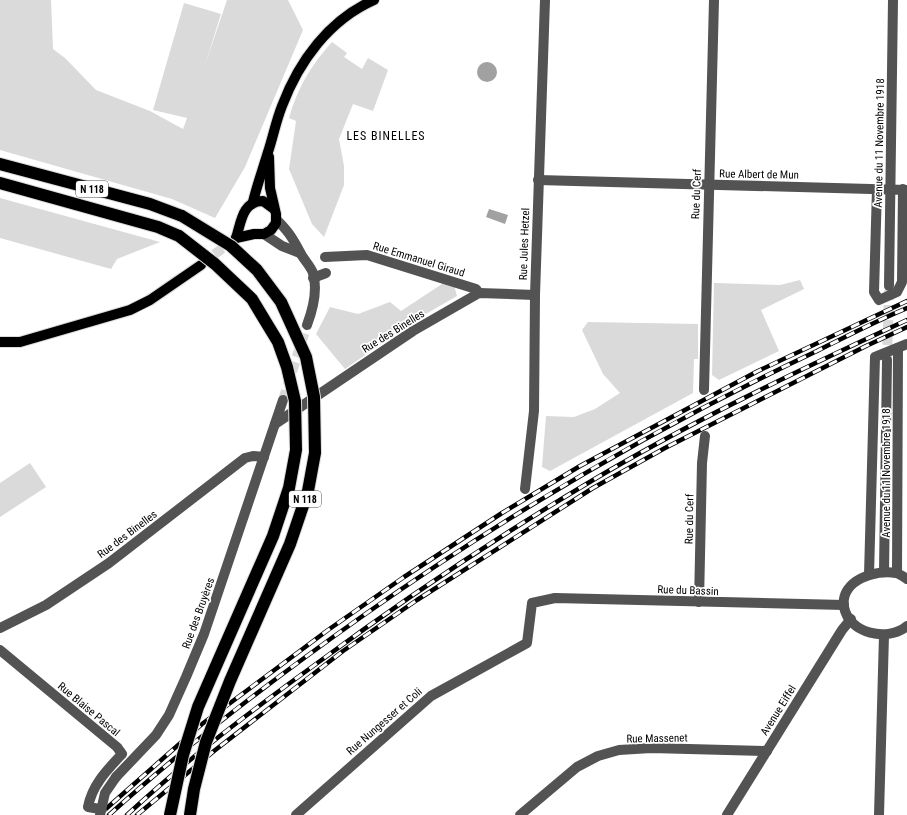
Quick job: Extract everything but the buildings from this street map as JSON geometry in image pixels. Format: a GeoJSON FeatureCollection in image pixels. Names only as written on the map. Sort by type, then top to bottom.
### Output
{"type":"FeatureCollection","features":[{"type":"Feature","properties":{"kind":"highway","name":"N 118"},"geometry":{"type":"LineString","coordinates":[[0,164],[150,204],[182,216],[230,246],[256,270],[281,302],[306,357],[314,397],[315,453],[308,491],[290,544],[230,680],[206,742],[194,789],[190,815]]}},
{"type":"Feature","properties":{"kind":"highway","name":"N 118"},"geometry":{"type":"LineString","coordinates":[[0,183],[158,227],[179,236],[215,264],[252,299],[278,342],[287,367],[295,401],[296,450],[289,488],[273,536],[198,707],[183,755],[170,815]]}},
{"type":"Feature","properties":{"kind":"main road"},"geometry":{"type":"LineString","coordinates":[[268,151],[270,188],[275,214],[271,230],[259,234],[236,238],[242,217],[247,207],[253,202],[268,151],[282,106],[293,80],[315,45],[337,22],[363,5],[374,0]]}},
{"type":"Feature","properties":{"kind":"main road"},"geometry":{"type":"LineString","coordinates":[[253,202],[263,201],[275,214]]}},
{"type":"Feature","properties":{"kind":"main road"},"geometry":{"type":"LineString","coordinates":[[242,217],[246,228],[259,234]]}},
{"type":"Feature","properties":{"kind":"main road"},"geometry":{"type":"LineString","coordinates":[[0,342],[20,342],[130,310],[150,300],[200,265]]}},
{"type":"Feature","properties":{"kind":"street","name":"Rue Jules Hetzel"},"geometry":{"type":"LineString","coordinates":[[525,489],[534,411],[538,180],[545,0]]}},
{"type":"Feature","properties":{"kind":"street","name":"Rue du Cerf"},"geometry":{"type":"LineString","coordinates":[[704,390],[714,0]]}},
{"type":"Feature","properties":{"kind":"street","name":"Avenue du 11 Novembre 1918"},"geometry":{"type":"LineString","coordinates":[[889,286],[893,0]]}},
{"type":"Feature","properties":{"kind":"street","name":"Rue Albert de Mun"},"geometry":{"type":"LineString","coordinates":[[538,180],[905,190]]}},
{"type":"Feature","properties":{"kind":"street"},"geometry":{"type":"LineString","coordinates":[[877,189],[874,292],[879,300],[897,292],[902,282],[905,190]]}},
{"type":"Feature","properties":{"kind":"street"},"geometry":{"type":"LineString","coordinates":[[275,214],[292,236],[300,253],[313,272],[315,288],[313,309],[307,325]]}},
{"type":"Feature","properties":{"kind":"street"},"geometry":{"type":"LineString","coordinates":[[259,234],[282,246],[300,253]]}},
{"type":"Feature","properties":{"kind":"street","name":"Rue Emmanuel Giraud"},"geometry":{"type":"LineString","coordinates":[[325,257],[367,255],[476,289],[480,293]]}},
{"type":"Feature","properties":{"kind":"street"},"geometry":{"type":"LineString","coordinates":[[314,278],[326,273]]}},
{"type":"Feature","properties":{"kind":"street"},"geometry":{"type":"LineString","coordinates":[[480,293],[535,295]]}},
{"type":"Feature","properties":{"kind":"street","name":"Rue des Binelles"},"geometry":{"type":"LineString","coordinates":[[275,424],[407,336],[480,293]]}},
{"type":"Feature","properties":{"kind":"street","name":"Avenue du 11 Novembre 1918"},"geometry":{"type":"LineString","coordinates":[[869,575],[875,357],[902,346],[897,573]]}},
{"type":"Feature","properties":{"kind":"street","name":"Avenue du 11 Novembre 1918"},"geometry":{"type":"LineString","coordinates":[[884,572],[887,360]]}},
{"type":"Feature","properties":{"kind":"street","name":"Rue des Bruyères"},"geometry":{"type":"LineString","coordinates":[[100,812],[105,793],[116,777],[156,735],[169,715],[204,634],[283,400]]}},
{"type":"Feature","properties":{"kind":"street","name":"Rue du Cerf"},"geometry":{"type":"LineString","coordinates":[[699,602],[702,463],[705,436]]}},
{"type":"Feature","properties":{"kind":"street","name":"Rue des Binelles"},"geometry":{"type":"LineString","coordinates":[[0,628],[46,605],[109,564],[245,458],[252,456],[264,457]]}},
{"type":"Feature","properties":{"kind":"street"},"geometry":{"type":"LineString","coordinates":[[907,579],[897,573],[884,572],[869,575],[858,580],[848,591],[844,605],[851,620],[859,628],[870,633],[884,635],[900,632],[907,626]]}},
{"type":"Feature","properties":{"kind":"street","name":"Rue du Bassin"},"geometry":{"type":"LineString","coordinates":[[532,603],[554,598],[844,605]]}},
{"type":"Feature","properties":{"kind":"street","name":"Rue Nungesser et Coli"},"geometry":{"type":"LineString","coordinates":[[296,815],[431,696],[527,643],[532,603]]}},
{"type":"Feature","properties":{"kind":"street","name":"Avenue Eiffel"},"geometry":{"type":"LineString","coordinates":[[727,815],[842,630],[851,620]]}},
{"type":"Feature","properties":{"kind":"street"},"geometry":{"type":"LineString","coordinates":[[879,815],[884,635]]}},
{"type":"Feature","properties":{"kind":"street","name":"Rue Blaise Pascal"},"geometry":{"type":"LineString","coordinates":[[0,650],[117,748],[122,754],[105,772],[90,797],[88,807],[100,812]]}},
{"type":"Feature","properties":{"kind":"street","name":"Rue Massenet"},"geometry":{"type":"LineString","coordinates":[[520,815],[577,767],[598,756],[619,750],[651,748],[767,751]]}},
{"type":"Feature","properties":{"kind":"shaded area"},"geometry":{"type":"Polygon","coordinates":[[[0,0],[51,0],[53,49],[65,58],[96,90],[150,111],[183,129],[187,118],[153,110],[184,3],[221,14],[205,65],[227,0],[288,0],[303,30],[245,167],[215,218],[172,199],[0,150],[0,0]]]}},
{"type":"Feature","properties":{"kind":"shaded area"},"geometry":{"type":"Polygon","coordinates":[[[332,42],[347,53],[344,57],[362,69],[368,58],[388,70],[373,111],[353,104],[339,139],[344,166],[344,185],[324,237],[312,224],[289,169],[296,121],[289,118],[296,97],[311,69],[332,42]]]}},
{"type":"Feature","properties":{"kind":"shaded area"},"geometry":{"type":"Polygon","coordinates":[[[487,62],[494,65],[497,72],[494,79],[487,82],[480,79],[477,72],[480,65],[487,62]]]}},
{"type":"Feature","properties":{"kind":"shaded area"},"geometry":{"type":"Polygon","coordinates":[[[0,198],[160,242],[117,259],[111,269],[0,238],[0,198]]]}},
{"type":"Feature","properties":{"kind":"shaded area"},"geometry":{"type":"Polygon","coordinates":[[[489,209],[508,215],[505,224],[486,217],[489,209]]]}},
{"type":"Feature","properties":{"kind":"shaded area"},"geometry":{"type":"Polygon","coordinates":[[[800,280],[804,289],[761,310],[779,351],[719,380],[712,375],[714,283],[780,285],[800,280]]]}},
{"type":"Feature","properties":{"kind":"shaded area"},"geometry":{"type":"Polygon","coordinates":[[[445,282],[454,285],[457,296],[417,319],[345,369],[316,334],[330,307],[358,314],[390,302],[401,311],[445,282]]]}},
{"type":"Feature","properties":{"kind":"shaded area"},"geometry":{"type":"Polygon","coordinates":[[[588,322],[698,324],[698,359],[694,359],[693,393],[550,471],[542,467],[546,416],[574,417],[595,409],[620,393],[603,374],[582,330],[588,322]]]}},
{"type":"Feature","properties":{"kind":"shaded area"},"geometry":{"type":"Polygon","coordinates":[[[30,463],[46,487],[0,517],[0,483],[30,463]]]}},
{"type":"Feature","properties":{"kind":"tunnel"},"geometry":{"type":"LineString","coordinates":[[202,263],[233,241]]}},
{"type":"Feature","properties":{"kind":"tunnel"},"geometry":{"type":"LineString","coordinates":[[887,360],[889,288]]}},
{"type":"Feature","properties":{"kind":"tunnel"},"geometry":{"type":"LineString","coordinates":[[283,400],[307,325]]}},
{"type":"Feature","properties":{"kind":"railway"},"geometry":{"type":"LineString","coordinates":[[99,815],[202,724],[328,630],[404,577],[502,513],[580,466],[758,371],[907,301]]}},
{"type":"Feature","properties":{"kind":"railway"},"geometry":{"type":"LineString","coordinates":[[109,815],[202,736],[298,662],[364,615],[473,542],[585,473],[699,410],[907,308]]}},
{"type":"Feature","properties":{"kind":"railway"},"geometry":{"type":"LineString","coordinates":[[127,815],[172,775],[243,718],[416,593],[518,526],[588,483],[705,418],[786,377],[907,320]]}},
{"type":"Feature","properties":{"kind":"railway"},"geometry":{"type":"LineString","coordinates":[[137,815],[214,751],[343,651],[417,600],[593,488],[665,448],[866,346],[907,327]]}},
{"type":"Feature","properties":{"kind":"district","name":"LES BINELLES"},"geometry":{"type":"Point","coordinates":[386,136]}}]}
